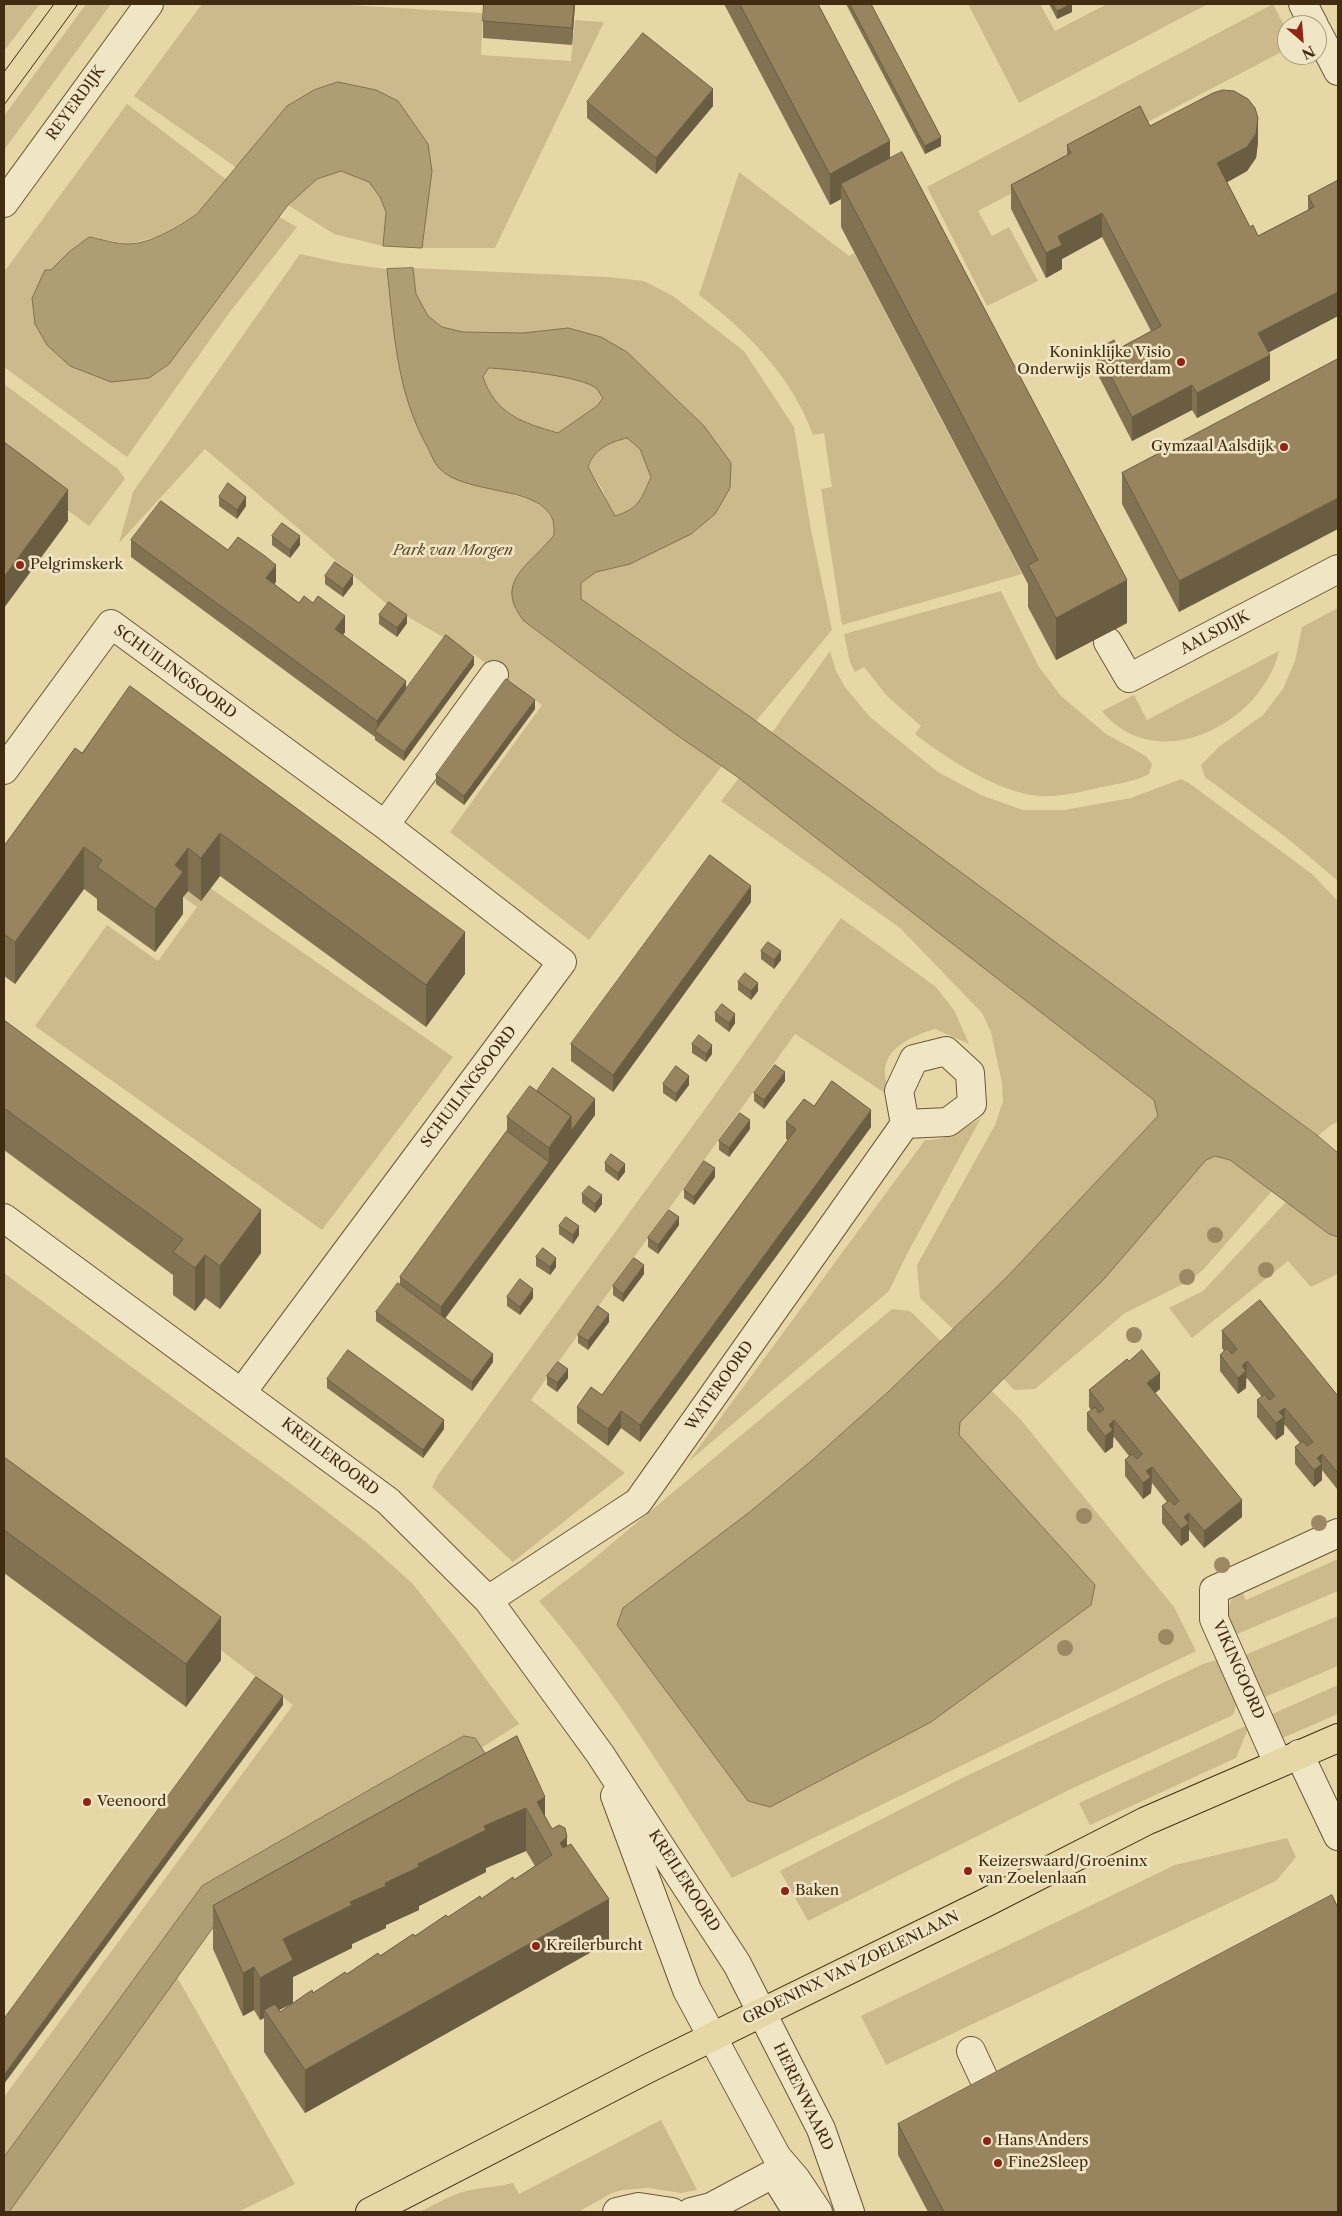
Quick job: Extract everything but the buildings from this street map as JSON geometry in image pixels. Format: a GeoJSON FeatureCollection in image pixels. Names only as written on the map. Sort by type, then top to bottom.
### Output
{"type":"FeatureCollection","features":[{"type":"Feature","properties":{"kind":"main road","name":"GROENINX VAN ZOELENLAAN"},"geometry":{"type":"LineString","coordinates":[[370,2212],[711,2037],[983,1904],[1146,1821],[1338,1738]]}},
{"type":"Feature","properties":{"kind":"street","name":"REYERDIJK"},"geometry":{"type":"LineString","coordinates":[[4,203],[149,4]]}},
{"type":"Feature","properties":{"kind":"street"},"geometry":{"type":"LineString","coordinates":[[1327,50],[1338,71]]}},
{"type":"Feature","properties":{"kind":"street","name":"AALSDIJK"},"geometry":{"type":"LineString","coordinates":[[1108,642],[1129,678],[1338,569]]}},
{"type":"Feature","properties":{"kind":"street","name":"SCHUILINGSOORD"},"geometry":{"type":"LineString","coordinates":[[4,770],[111,624],[385,825],[562,962],[242,1392]]}},
{"type":"Feature","properties":{"kind":"street"},"geometry":{"type":"LineString","coordinates":[[385,825],[494,675]]}},
{"type":"Feature","properties":{"kind":"street","name":"WATEROORD"},"geometry":{"type":"LineString","coordinates":[[488,1600],[638,1502],[905,1124]]}},
{"type":"Feature","properties":{"kind":"street","name":"KREILEROORD"},"geometry":{"type":"LineString","coordinates":[[4,1218],[388,1501],[488,1600],[600,1754],[732,1956],[761,2012]]}},
{"type":"Feature","properties":{"kind":"street","name":"VIKINGOORD"},"geometry":{"type":"LineString","coordinates":[[1289,1759],[1214,1619],[1214,1590],[1338,1533]]}},
{"type":"Feature","properties":{"kind":"street","name":"KREILEROORD"},"geometry":{"type":"LineString","coordinates":[[600,1754],[664,1932],[687,1990],[711,2037]]}},
{"type":"Feature","properties":{"kind":"street"},"geometry":{"type":"LineString","coordinates":[[1289,1759],[1338,1836]]}},
{"type":"Feature","properties":{"kind":"street","name":"HERENWAARD"},"geometry":{"type":"LineString","coordinates":[[761,2012],[821,2129],[850,2212]]}},
{"type":"Feature","properties":{"kind":"street"},"geometry":{"type":"LineString","coordinates":[[711,2037],[776,2157],[796,2179],[818,2212]]}},
{"type":"Feature","properties":{"kind":"street"},"geometry":{"type":"LineString","coordinates":[[971,2051],[1012,2137]]}},
{"type":"Feature","properties":{"kind":"street"},"geometry":{"type":"LineString","coordinates":[[691,2212],[711,2207],[769,2176],[778,2181],[796,2212]]}},
{"type":"Feature","properties":{"kind":"street"},"geometry":{"type":"LineString","coordinates":[[617,2212],[639,2207],[672,2212]]}},
{"type":"Feature","properties":{"kind":"green space"},"geometry":{"type":"Polygon","coordinates":[[[4,4],[40,4],[4,51],[4,4]]]}},
{"type":"Feature","properties":{"kind":"green space"},"geometry":{"type":"Polygon","coordinates":[[[86,4],[111,4],[4,150],[4,116],[86,4]]]}},
{"type":"Feature","properties":{"kind":"green space"},"geometry":{"type":"Polygon","coordinates":[[[202,4],[331,4],[483,13],[481,55],[571,61],[575,20],[604,22],[495,248],[422,248],[428,145],[398,101],[287,106],[237,168],[134,96],[202,4]]]}},
{"type":"Feature","properties":{"kind":"green space"},"geometry":{"type":"Polygon","coordinates":[[[968,4],[1040,4],[1055,31],[1107,4],[1208,4],[1019,103],[968,4]]]}},
{"type":"Feature","properties":{"kind":"green space"},"geometry":{"type":"Polygon","coordinates":[[[1273,4],[1279,15],[1277,15],[1277,54],[978,211],[992,236],[1009,227],[1038,281],[987,306],[927,187],[1273,4]]]}},
{"type":"Feature","properties":{"kind":"green space"},"geometry":{"type":"Polygon","coordinates":[[[127,104],[227,180],[197,214],[159,236],[129,244],[89,237],[69,252],[51,270],[111,382],[149,378],[169,364],[279,217],[297,227],[226,317],[127,457],[4,367],[4,272],[127,104]]]}},
{"type":"Feature","properties":{"kind":"green space"},"geometry":{"type":"Polygon","coordinates":[[[341,171],[369,182],[380,197],[386,212],[383,246],[334,234],[288,205],[317,179],[341,171]]]}},
{"type":"Feature","properties":{"kind":"green space"},"geometry":{"type":"Polygon","coordinates":[[[739,172],[849,256],[854,253],[1022,574],[842,625],[821,489],[832,487],[824,433],[813,435],[804,414],[781,375],[735,324],[699,295],[739,172]]]}},
{"type":"Feature","properties":{"kind":"green space","name":"Park van Morgen"},"geometry":{"type":"Polygon","coordinates":[[[300,254],[341,263],[387,269],[396,352],[504,492],[533,501],[546,510],[553,521],[554,535],[527,564],[515,609],[524,621],[674,733],[722,766],[589,940],[450,832],[542,705],[476,656],[389,606],[205,449],[119,543],[133,492],[300,254]]]}},
{"type":"Feature","properties":{"kind":"green space"},"geometry":{"type":"Polygon","coordinates":[[[413,268],[608,277],[644,281],[673,296],[744,351],[794,427],[811,530],[832,630],[756,721],[581,599],[581,583],[596,572],[630,564],[731,463],[704,426],[627,352],[568,328],[523,333],[463,332],[442,327],[428,316],[416,294],[413,268]]]}},
{"type":"Feature","properties":{"kind":"green space"},"geometry":{"type":"Polygon","coordinates":[[[489,368],[562,376],[589,384],[597,389],[603,398],[597,406],[558,433],[522,421],[503,408],[488,390],[483,377],[489,368]]]}},
{"type":"Feature","properties":{"kind":"green space"},"geometry":{"type":"Polygon","coordinates":[[[4,384],[118,469],[125,479],[89,526],[4,463],[4,384]]]}},
{"type":"Feature","properties":{"kind":"green space"},"geometry":{"type":"Polygon","coordinates":[[[627,438],[640,449],[651,476],[638,502],[629,510],[614,516],[601,487],[588,467],[594,455],[603,447],[627,438]]]}},
{"type":"Feature","properties":{"kind":"green space"},"geometry":{"type":"Polygon","coordinates":[[[1001,591],[1039,667],[1061,696],[1106,734],[1146,756],[1152,764],[1149,774],[1125,782],[1063,795],[1040,796],[1008,789],[958,764],[915,734],[921,726],[887,696],[864,667],[855,672],[850,662],[844,634],[1001,591]]]}},
{"type":"Feature","properties":{"kind":"green space"},"geometry":{"type":"Polygon","coordinates":[[[1338,608],[1338,881],[1287,838],[1205,777],[1201,765],[1220,746],[1263,715],[1283,689],[1295,661],[1302,627],[1338,608]]]}},
{"type":"Feature","properties":{"kind":"green space"},"geometry":{"type":"Polygon","coordinates":[[[830,651],[836,671],[845,687],[870,717],[938,772],[981,795],[1023,810],[1064,810],[1131,798],[1181,779],[1312,874],[1338,901],[1338,1122],[1331,1125],[1318,1136],[771,734],[830,651]]]}},
{"type":"Feature","properties":{"kind":"green space"},"geometry":{"type":"Polygon","coordinates":[[[1279,651],[1269,677],[1252,701],[1230,720],[1204,734],[1177,741],[1150,740],[1124,731],[1102,711],[1134,695],[1147,720],[1279,651]]]}},
{"type":"Feature","properties":{"kind":"green space"},"geometry":{"type":"Polygon","coordinates":[[[739,778],[1154,1100],[1158,1116],[1006,1278],[953,1329],[920,1298],[917,1265],[995,1125],[1003,1101],[1002,1083],[991,1032],[982,1013],[900,928],[721,801],[739,778]]]}},
{"type":"Feature","properties":{"kind":"green space"},"geometry":{"type":"Polygon","coordinates":[[[193,876],[453,1057],[322,1230],[35,1026],[107,925],[158,961],[197,907],[180,895],[193,876]]]}},
{"type":"Feature","properties":{"kind":"green space"},"geometry":{"type":"Polygon","coordinates":[[[841,918],[936,987],[954,1010],[969,1044],[935,1029],[902,1044],[895,1049],[886,1064],[885,1076],[891,1097],[795,1034],[531,1400],[625,1473],[513,1562],[432,1487],[438,1475],[705,1109],[841,918]]]}},
{"type":"Feature","properties":{"kind":"green space"},"geometry":{"type":"Polygon","coordinates":[[[981,1118],[889,1291],[688,1462],[925,1140],[934,1140],[961,1131],[981,1118]]]}},
{"type":"Feature","properties":{"kind":"green space"},"geometry":{"type":"Polygon","coordinates":[[[1215,1156],[1230,1160],[1272,1191],[1203,1270],[1189,1281],[1125,1313],[1035,1389],[1014,1390],[1003,1378],[1105,1278],[1206,1160],[1215,1156]]]}},
{"type":"Feature","properties":{"kind":"green space"},"geometry":{"type":"Polygon","coordinates":[[[1286,1202],[1329,1234],[1338,1237],[1338,1274],[1311,1287],[1288,1261],[1192,1338],[1169,1308],[1203,1291],[1286,1202]]]}},
{"type":"Feature","properties":{"kind":"green space"},"geometry":{"type":"Polygon","coordinates":[[[4,1273],[303,1493],[366,1542],[412,1583],[458,1641],[519,1724],[481,1748],[475,1738],[464,1736],[202,1886],[4,2157],[4,2097],[293,1705],[4,1485],[4,1273]]]}},
{"type":"Feature","properties":{"kind":"green space"},"geometry":{"type":"Polygon","coordinates":[[[892,1309],[910,1311],[941,1341],[822,1451],[617,1625],[748,1801],[770,1807],[931,1722],[1091,1605],[1095,1585],[959,1435],[960,1422],[991,1390],[1021,1420],[1174,1607],[1196,1651],[732,1878],[617,1701],[566,1633],[539,1601],[585,1566],[892,1309]]]}},
{"type":"Feature","properties":{"kind":"green space"},"geometry":{"type":"Polygon","coordinates":[[[1338,1559],[1338,1591],[1235,1635],[1230,1621],[1229,1609],[1239,1585],[1246,1600],[1338,1559]]]}},
{"type":"Feature","properties":{"kind":"green space"},"geometry":{"type":"Polygon","coordinates":[[[1338,1616],[1338,1666],[1265,1697],[1245,1655],[1338,1616]]]}},
{"type":"Feature","properties":{"kind":"green space"},"geometry":{"type":"Polygon","coordinates":[[[1217,1660],[1239,1697],[1233,1715],[1073,1788],[808,1921],[780,1871],[962,1778],[1203,1664],[1217,1660]]]}},
{"type":"Feature","properties":{"kind":"green space"},"geometry":{"type":"Polygon","coordinates":[[[1338,1685],[1338,1714],[1280,1739],[1270,1715],[1338,1685]]]}},
{"type":"Feature","properties":{"kind":"green space"},"geometry":{"type":"Polygon","coordinates":[[[1250,1724],[1236,1758],[1090,1825],[1079,1803],[1250,1724]]]}},
{"type":"Feature","properties":{"kind":"green space"},"geometry":{"type":"Polygon","coordinates":[[[1287,1838],[1296,1857],[1276,1881],[886,2065],[861,2016],[1175,1865],[1287,1838]]]}},
{"type":"Feature","properties":{"kind":"green space"},"geometry":{"type":"Polygon","coordinates":[[[177,1977],[295,2184],[238,2212],[9,2212],[177,1977]]]}},
{"type":"Feature","properties":{"kind":"green space"},"geometry":{"type":"Polygon","coordinates":[[[661,2120],[697,2190],[681,2193],[648,2188],[623,2190],[612,2193],[578,2212],[419,2212],[454,2195],[472,2190],[513,2183],[519,2194],[661,2120]]]}},
{"type":"Feature","properties":{"kind":"shaded area"},"geometry":{"type":"Polygon","coordinates":[[[338,82],[376,90],[398,101],[428,144],[432,171],[422,248],[383,246],[386,212],[380,197],[369,182],[341,171],[317,179],[288,205],[169,364],[149,378],[111,382],[70,366],[47,345],[35,324],[32,298],[45,270],[51,270],[69,252],[89,237],[118,243],[137,243],[164,234],[190,219],[197,214],[287,106],[314,90],[338,82]]]}},
{"type":"Feature","properties":{"kind":"shaded area"},"geometry":{"type":"Polygon","coordinates":[[[413,268],[416,294],[428,316],[442,327],[463,332],[523,333],[568,328],[601,337],[627,352],[704,426],[731,463],[730,488],[715,514],[691,534],[630,564],[596,572],[581,583],[581,599],[756,721],[1318,1136],[1338,1153],[1338,1237],[1329,1234],[1230,1160],[1215,1156],[1206,1160],[1105,1278],[960,1422],[959,1435],[1095,1585],[1091,1605],[931,1722],[770,1807],[748,1801],[617,1625],[623,1608],[751,1511],[811,1461],[888,1392],[1006,1278],[1158,1116],[1154,1100],[739,778],[674,733],[524,621],[515,607],[512,595],[513,584],[518,574],[554,535],[553,520],[545,509],[533,501],[518,495],[466,483],[451,477],[436,464],[417,427],[403,383],[398,361],[387,269],[413,268]],[[489,368],[483,377],[488,390],[503,408],[522,421],[558,433],[597,406],[603,398],[597,389],[577,380],[546,374],[489,368]],[[627,438],[603,447],[594,455],[588,467],[615,516],[630,510],[639,502],[651,477],[640,449],[627,438]]]}},
{"type":"Feature","properties":{"kind":"shaded area"},"geometry":{"type":"Polygon","coordinates":[[[464,1736],[475,1738],[485,1753],[482,1767],[222,1915],[9,2212],[4,2212],[4,2157],[202,1886],[464,1736]]]}},
{"type":"Feature","properties":{"kind":"tram line"},"geometry":{"type":"LineString","coordinates":[[4,72],[54,4]]}},
{"type":"Feature","properties":{"kind":"tram line"},"geometry":{"type":"LineString","coordinates":[[4,105],[78,4]]}},
{"type":"Feature","properties":{"kind":"place","name":"Koninklijke Visio Onderwijs Rotterdam"},"geometry":{"type":"Point","coordinates":[1181,362]}},
{"type":"Feature","properties":{"kind":"place","name":"Gymzaal Aalsdijk"},"geometry":{"type":"Point","coordinates":[1284,447]}},
{"type":"Feature","properties":{"kind":"place","name":"Pelgrimskerk"},"geometry":{"type":"Point","coordinates":[20,565]}},
{"type":"Feature","properties":{"kind":"place","name":"Veenoord"},"geometry":{"type":"Point","coordinates":[87,1802]}},
{"type":"Feature","properties":{"kind":"place","name":"Keizerswaard/Groeninx van Zoelenlaan"},"geometry":{"type":"Point","coordinates":[968,1871]}},
{"type":"Feature","properties":{"kind":"place","name":"Baken"},"geometry":{"type":"Point","coordinates":[785,1891]}},
{"type":"Feature","properties":{"kind":"place","name":"Kreilerburcht"},"geometry":{"type":"Point","coordinates":[536,1946]}},
{"type":"Feature","properties":{"kind":"place","name":"Hans Anders"},"geometry":{"type":"Point","coordinates":[987,2141]}},
{"type":"Feature","properties":{"kind":"place","name":"Fine2Sleep"},"geometry":{"type":"Point","coordinates":[998,2163]}}]}
